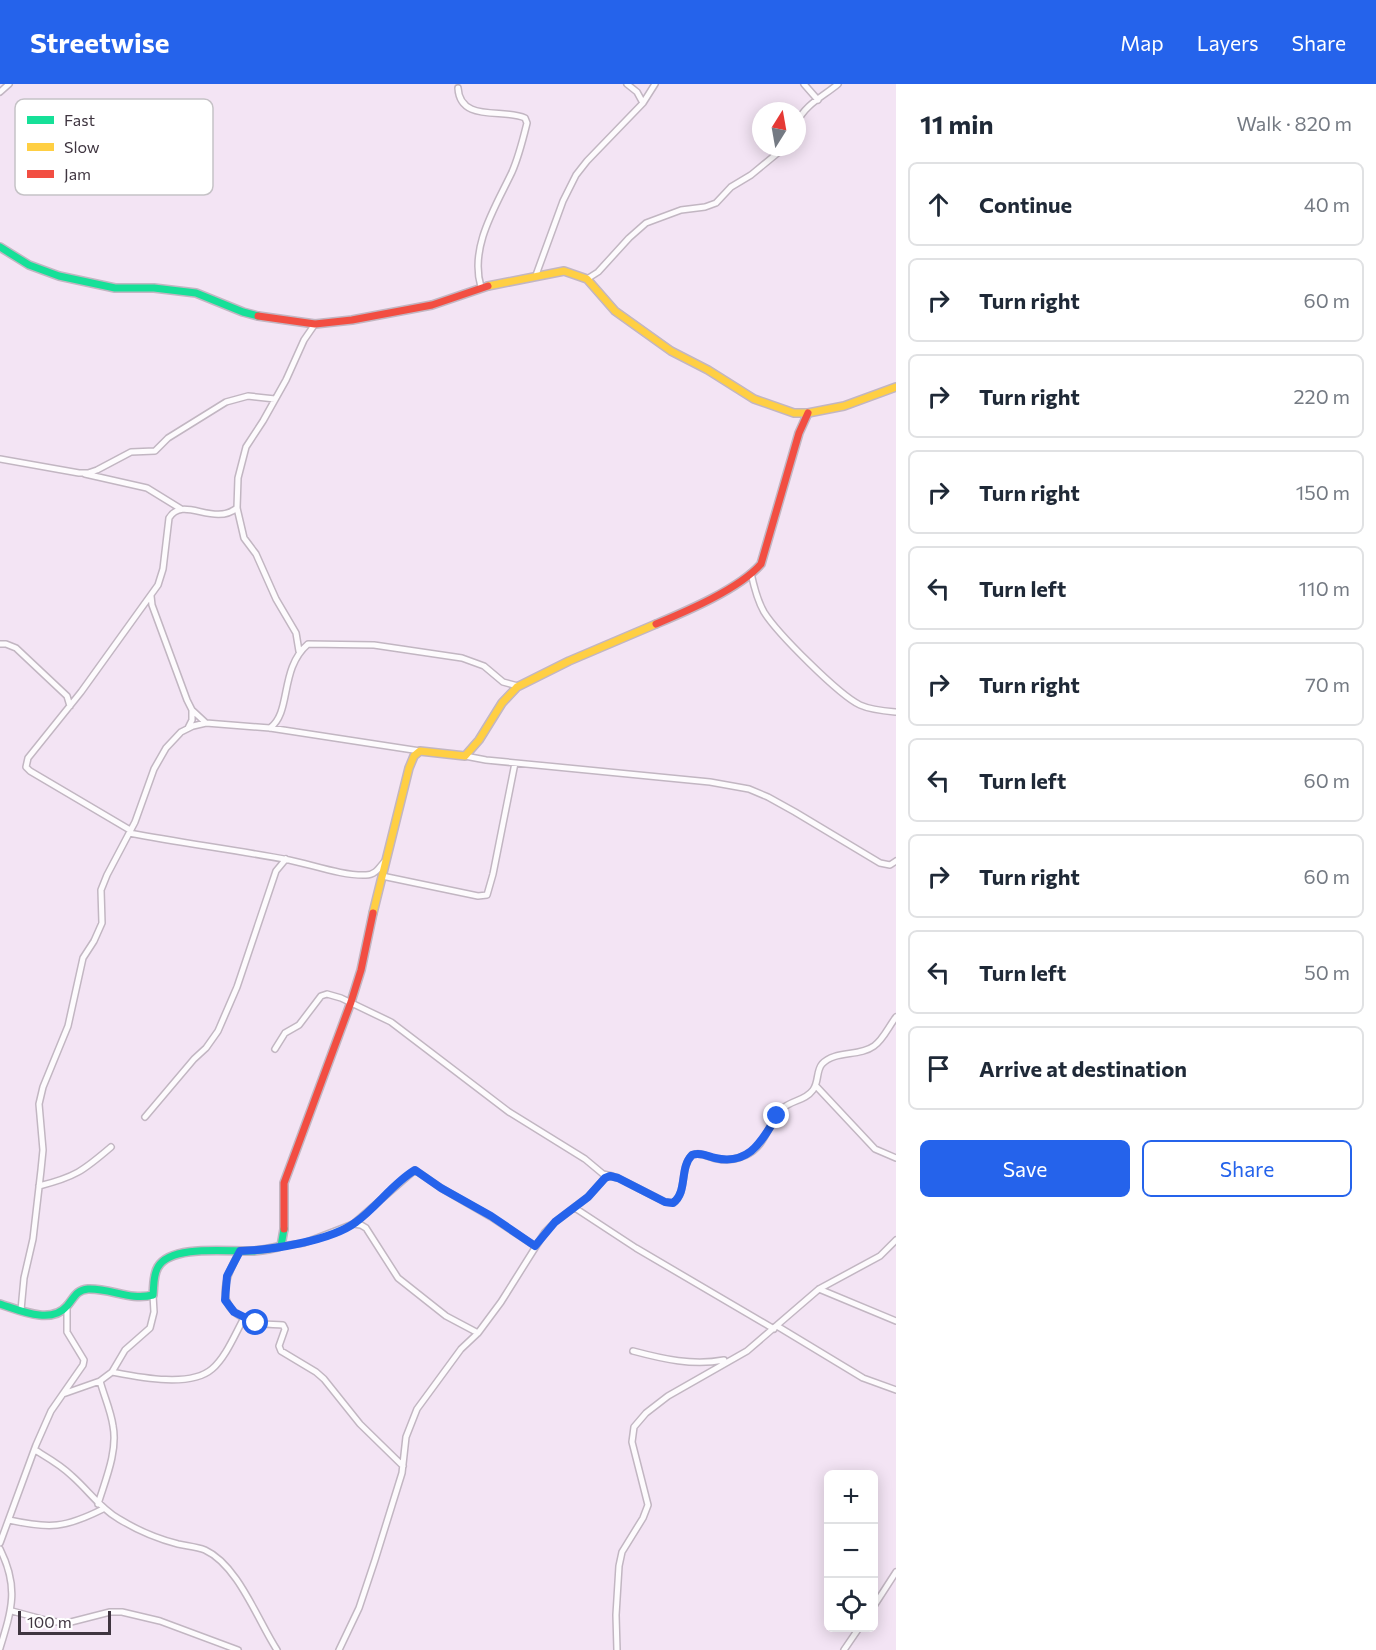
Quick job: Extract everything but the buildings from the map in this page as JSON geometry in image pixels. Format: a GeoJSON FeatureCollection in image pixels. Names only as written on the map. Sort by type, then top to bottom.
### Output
{"type":"FeatureCollection","features":[{"type":"Feature","properties":{"kind":"street"},"geometry":{"type":"LineString","coordinates":[[0,92],[9,84]]}},
{"type":"Feature","properties":{"kind":"street"},"geometry":{"type":"LineString","coordinates":[[627,84],[640,96],[643,103]]}},
{"type":"Feature","properties":{"kind":"street"},"geometry":{"type":"LineString","coordinates":[[536,275],[563,201],[576,175],[643,103],[655,84]]}},
{"type":"Feature","properties":{"kind":"street"},"geometry":{"type":"LineString","coordinates":[[804,84],[818,100]]}},
{"type":"Feature","properties":{"kind":"street"},"geometry":{"type":"LineString","coordinates":[[806,109],[837,84]]}},
{"type":"Feature","properties":{"kind":"street"},"geometry":{"type":"LineString","coordinates":[[458,88],[458,95],[467,107],[483,112],[517,115],[524,117],[527,123],[513,170],[496,201],[481,246],[479,274],[481,286]]}},
{"type":"Feature","properties":{"kind":"street"},"geometry":{"type":"LineString","coordinates":[[586,279],[598,272],[646,223],[681,210],[716,203],[731,187],[752,175],[775,156]]}},
{"type":"Feature","properties":{"kind":"street"},"geometry":{"type":"LineString","coordinates":[[0,247],[30,265],[59,276],[115,288],[154,288],[196,293],[243,312],[315,324],[412,310],[432,305],[481,286],[564,271],[586,279],[615,311],[670,351],[708,370],[762,403],[794,413],[808,413],[844,406],[896,387]]}},
{"type":"Feature","properties":{"kind":"street"},"geometry":{"type":"LineString","coordinates":[[308,644],[296,633],[276,599],[256,554],[244,538],[237,508],[242,457],[246,447],[255,436],[286,380],[304,340],[315,324]]}},
{"type":"Feature","properties":{"kind":"street"},"geometry":{"type":"LineString","coordinates":[[84,474],[97,470],[131,452],[155,451],[168,438],[226,402],[248,396],[275,399]]}},
{"type":"Feature","properties":{"kind":"street"},"geometry":{"type":"LineString","coordinates":[[465,756],[473,750],[504,700],[518,686],[621,636],[668,620],[715,597],[761,564],[799,433],[808,413]]}},
{"type":"Feature","properties":{"kind":"street"},"geometry":{"type":"LineString","coordinates":[[0,459],[147,488],[181,509],[226,515],[237,508]]}},
{"type":"Feature","properties":{"kind":"street"},"geometry":{"type":"LineString","coordinates":[[181,509],[172,513],[169,519],[163,569],[158,585],[70,706],[32,751],[28,758],[27,768],[129,831],[188,844],[272,857],[477,896],[487,895],[491,883],[515,763]]}},
{"type":"Feature","properties":{"kind":"street"},"geometry":{"type":"LineString","coordinates":[[751,573],[757,598],[765,614],[783,636],[832,683],[862,706],[896,712]]}},
{"type":"Feature","properties":{"kind":"street"},"geometry":{"type":"LineString","coordinates":[[151,596],[152,605],[192,710],[192,720],[188,728]]}},
{"type":"Feature","properties":{"kind":"street"},"geometry":{"type":"LineString","coordinates":[[296,633],[299,651]]}},
{"type":"Feature","properties":{"kind":"street"},"geometry":{"type":"LineString","coordinates":[[0,644],[16,648],[67,696],[70,706]]}},
{"type":"Feature","properties":{"kind":"street"},"geometry":{"type":"LineString","coordinates":[[270,728],[279,720],[286,680],[299,651],[308,644],[374,645],[462,658],[484,666],[503,682],[518,686]]}},
{"type":"Feature","properties":{"kind":"street"},"geometry":{"type":"LineString","coordinates":[[192,710],[206,723]]}},
{"type":"Feature","properties":{"kind":"street"},"geometry":{"type":"LineString","coordinates":[[21,1310],[24,1278],[33,1239],[43,1150],[39,1104],[43,1087],[68,1026],[83,958],[102,923],[101,890],[106,875],[135,822],[154,769],[166,748],[180,732],[206,723],[270,728],[420,751],[515,763],[710,782],[749,789],[786,807],[880,863],[890,865],[896,861]]}},
{"type":"Feature","properties":{"kind":"street"},"geometry":{"type":"LineString","coordinates":[[281,1246],[284,1237],[284,1183],[351,1002],[361,970],[385,861],[409,768],[414,756],[420,751]]}},
{"type":"Feature","properties":{"kind":"street"},"geometry":{"type":"LineString","coordinates":[[272,857],[278,867]]}},
{"type":"Feature","properties":{"kind":"street"},"geometry":{"type":"LineString","coordinates":[[145,1116],[206,1048],[218,1030],[237,987],[278,867],[286,860]]}},
{"type":"Feature","properties":{"kind":"street"},"geometry":{"type":"LineString","coordinates":[[370,875],[376,872],[385,861]]}},
{"type":"Feature","properties":{"kind":"street"},"geometry":{"type":"LineString","coordinates":[[274,1049],[285,1033],[299,1025],[324,994],[351,1002],[391,1022],[509,1112],[585,1159],[603,1174],[614,1176],[665,1202],[673,1203],[680,1196],[686,1161],[692,1155],[700,1154],[727,1160],[747,1155],[764,1138],[781,1110],[803,1099],[816,1086],[820,1067],[824,1063],[834,1056],[871,1048],[896,1017]]}},
{"type":"Feature","properties":{"kind":"street"},"geometry":{"type":"LineString","coordinates":[[816,1086],[875,1149],[896,1158]]}},
{"type":"Feature","properties":{"kind":"street"},"geometry":{"type":"LineString","coordinates":[[39,1186],[66,1180],[82,1172],[111,1148]]}},
{"type":"Feature","properties":{"kind":"street"},"geometry":{"type":"LineString","coordinates":[[62,1395],[100,1381],[112,1372],[125,1350],[150,1328],[154,1312],[153,1294],[157,1267],[165,1259],[177,1254],[240,1251],[304,1243],[353,1224],[415,1170],[441,1188],[491,1216],[535,1246]]}},
{"type":"Feature","properties":{"kind":"street"},"geometry":{"type":"LineString","coordinates":[[339,1650],[359,1608],[403,1466],[406,1437],[413,1417],[424,1398],[461,1349],[478,1333],[501,1302],[535,1246],[555,1222],[575,1208],[605,1178],[614,1176]]}},
{"type":"Feature","properties":{"kind":"street"},"geometry":{"type":"LineString","coordinates":[[575,1208],[646,1254],[863,1378],[896,1390]]}},
{"type":"Feature","properties":{"kind":"street"},"geometry":{"type":"LineString","coordinates":[[353,1224],[366,1228],[399,1278],[446,1316],[478,1333]]}},
{"type":"Feature","properties":{"kind":"street"},"geometry":{"type":"LineString","coordinates":[[617,1650],[616,1616],[619,1566],[622,1552],[643,1518],[648,1505],[632,1442],[634,1427],[646,1413],[669,1396],[729,1359],[747,1351],[819,1289],[879,1256],[896,1240]]}},
{"type":"Feature","properties":{"kind":"street"},"geometry":{"type":"LineString","coordinates":[[240,1251],[227,1276],[225,1300],[228,1306],[244,1318],[256,1323],[282,1325],[285,1329],[279,1346],[281,1351],[324,1378],[360,1424],[403,1466]]}},
{"type":"Feature","properties":{"kind":"street"},"geometry":{"type":"LineString","coordinates":[[819,1289],[896,1321]]}},
{"type":"Feature","properties":{"kind":"street"},"geometry":{"type":"LineString","coordinates":[[0,1304],[50,1315],[64,1310],[76,1292],[82,1290],[101,1291],[134,1298],[153,1294]]}},
{"type":"Feature","properties":{"kind":"street"},"geometry":{"type":"LineString","coordinates":[[0,1544],[34,1450],[51,1411],[83,1365],[84,1360],[67,1332],[67,1305]]}},
{"type":"Feature","properties":{"kind":"street"},"geometry":{"type":"LineString","coordinates":[[112,1372],[137,1377],[185,1379],[206,1373],[218,1362],[244,1318]]}},
{"type":"Feature","properties":{"kind":"street"},"geometry":{"type":"LineString","coordinates":[[633,1350],[660,1358],[688,1362],[704,1363],[729,1359]]}},
{"type":"Feature","properties":{"kind":"street"},"geometry":{"type":"LineString","coordinates":[[98,1504],[114,1435],[100,1381]]}},
{"type":"Feature","properties":{"kind":"street"},"geometry":{"type":"LineString","coordinates":[[34,1450],[73,1476],[103,1509],[135,1528],[213,1555],[234,1577],[277,1650]]}},
{"type":"Feature","properties":{"kind":"street"},"geometry":{"type":"LineString","coordinates":[[9,1520],[40,1527],[52,1527],[76,1522],[103,1509]]}},
{"type":"Feature","properties":{"kind":"street"},"geometry":{"type":"LineString","coordinates":[[0,1549],[13,1588],[12,1611],[0,1647]]}},
{"type":"Feature","properties":{"kind":"street"},"geometry":{"type":"LineString","coordinates":[[878,1599],[896,1572]]}},
{"type":"Feature","properties":{"kind":"street"},"geometry":{"type":"LineString","coordinates":[[12,1611],[49,1621],[67,1623],[110,1612],[122,1612],[160,1621],[238,1650]]}},
{"type":"Feature","properties":{"kind":"street"},"geometry":{"type":"LineString","coordinates":[[844,1650],[856,1632]]}},
{"type":"Feature","properties":{"kind":"traffic: fast"},"geometry":{"type":"LineString","coordinates":[[0,247],[29,265],[59,276],[115,288],[154,288],[196,293],[258,316]]}},
{"type":"Feature","properties":{"kind":"traffic: fast"},"geometry":{"type":"LineString","coordinates":[[0,1304],[25,1312],[52,1315],[60,1312],[78,1293],[88,1289],[136,1296],[153,1295],[155,1273],[165,1260],[188,1252],[253,1251],[278,1247],[281,1246],[284,1229]]}},
{"type":"Feature","properties":{"kind":"traffic: slow"},"geometry":{"type":"LineString","coordinates":[[488,286],[564,271],[587,279],[615,311],[671,351],[708,370],[754,399],[794,413],[808,413],[844,406],[896,387]]}},
{"type":"Feature","properties":{"kind":"traffic: slow"},"geometry":{"type":"LineString","coordinates":[[373,913],[409,768],[414,756],[420,751],[465,756],[479,740],[502,703],[517,687],[569,661],[656,624]]}},
{"type":"Feature","properties":{"kind":"traffic: jam"},"geometry":{"type":"LineString","coordinates":[[258,316],[315,324],[352,320],[432,305],[488,286]]}},
{"type":"Feature","properties":{"kind":"traffic: jam"},"geometry":{"type":"LineString","coordinates":[[656,624],[726,591],[761,564],[799,433],[808,413]]}},
{"type":"Feature","properties":{"kind":"traffic: jam"},"geometry":{"type":"LineString","coordinates":[[284,1229],[284,1183],[351,1002],[361,970],[373,913]]}},
{"type":"Feature","properties":{"kind":"route"},"geometry":{"type":"LineString","coordinates":[[256,1323],[234,1312],[225,1300],[227,1276],[240,1251],[304,1243],[353,1224],[415,1170],[454,1196],[491,1216],[535,1246],[555,1222],[575,1208],[605,1178],[610,1176],[665,1202],[673,1203],[680,1196],[688,1158],[696,1153],[727,1160],[747,1155],[769,1132],[777,1116]]}}]}
